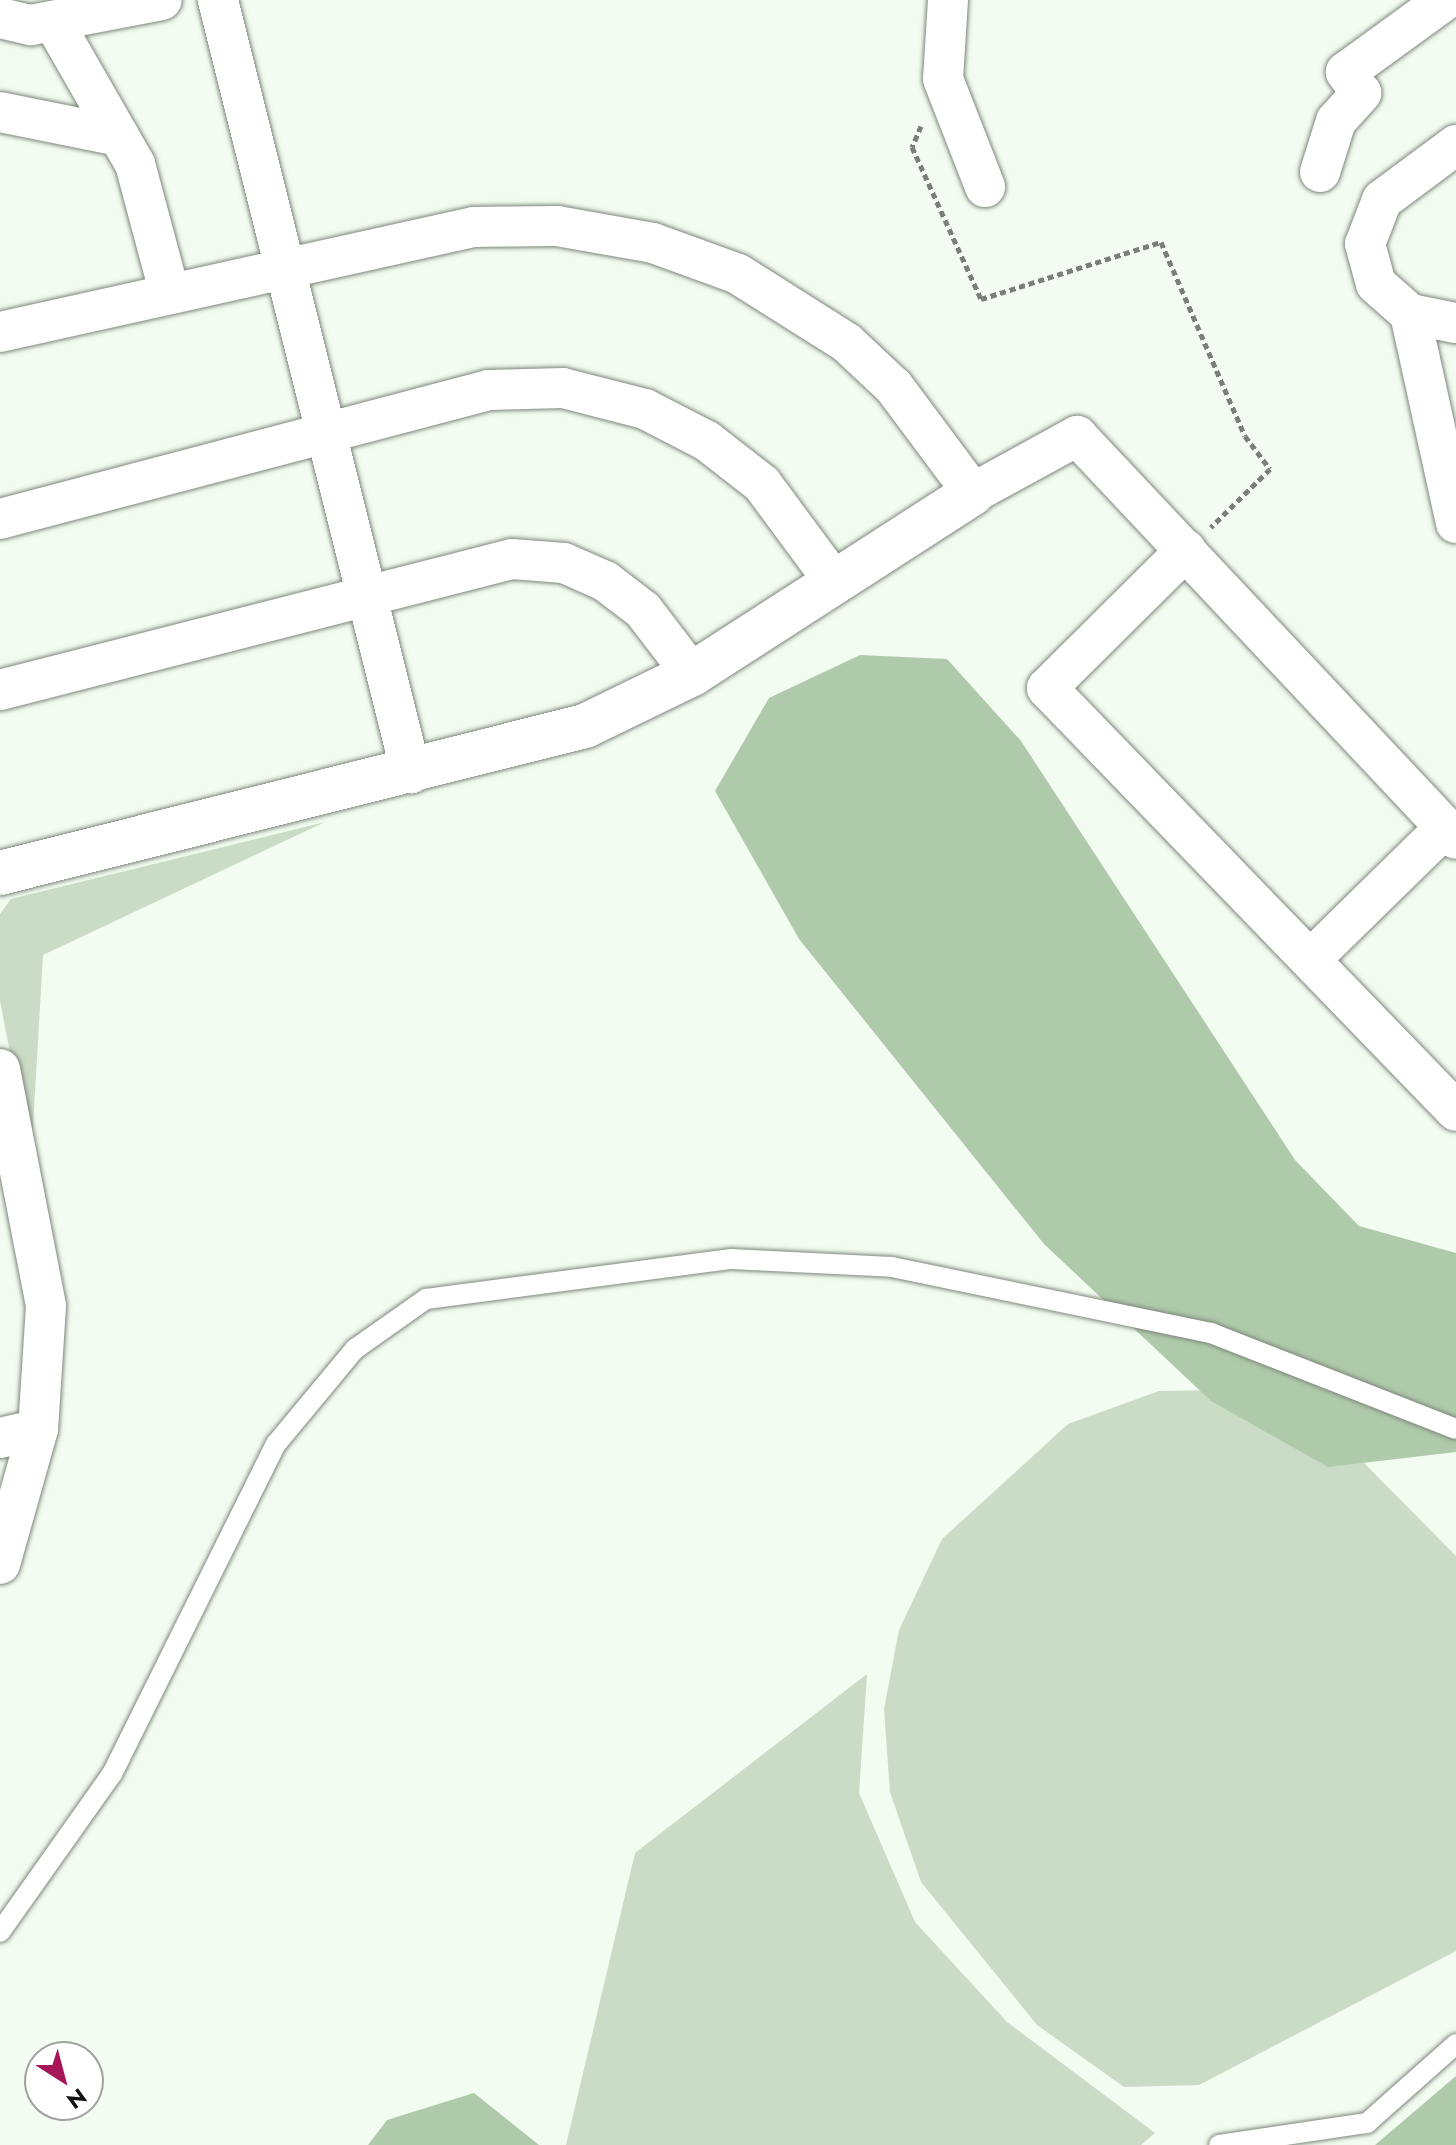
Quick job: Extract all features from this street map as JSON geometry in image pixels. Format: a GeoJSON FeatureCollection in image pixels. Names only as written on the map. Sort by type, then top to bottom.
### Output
{"type":"FeatureCollection","features":[{"type":"Feature","properties":{"kind":"street"},"geometry":{"type":"LineString","coordinates":[[0,18],[53,21],[162,0]]}},
{"type":"Feature","properties":{"kind":"street"},"geometry":{"type":"LineString","coordinates":[[218,0],[330,427],[411,773]]}},
{"type":"Feature","properties":{"kind":"street"},"geometry":{"type":"LineString","coordinates":[[948,0],[943,79],[985,187]]}},
{"type":"Feature","properties":{"kind":"street"},"geometry":{"type":"LineString","coordinates":[[1320,172],[1336,121],[1361,93],[1346,72],[1442,1]]}},
{"type":"Feature","properties":{"kind":"street"},"geometry":{"type":"LineString","coordinates":[[53,21],[135,164],[169,291]]}},
{"type":"Feature","properties":{"kind":"street"},"geometry":{"type":"LineString","coordinates":[[0,112],[119,136]]}},
{"type":"Feature","properties":{"kind":"street"},"geometry":{"type":"LineString","coordinates":[[1456,145],[1382,200],[1365,244],[1376,284],[1410,314],[1456,323]]}},
{"type":"Feature","properties":{"kind":"street"},"geometry":{"type":"LineString","coordinates":[[0,332],[287,264],[474,227],[557,226],[653,243],[738,274],[847,343],[894,387],[973,493]]}},
{"type":"Feature","properties":{"kind":"street"},"geometry":{"type":"LineString","coordinates":[[1410,314],[1456,523]]}},
{"type":"Feature","properties":{"kind":"street"},"geometry":{"type":"LineString","coordinates":[[0,519],[330,427],[489,390],[563,388],[645,409],[707,441],[762,484],[833,580]]}},
{"type":"Feature","properties":{"kind":"street"},"geometry":{"type":"LineString","coordinates":[[0,873],[411,773],[585,726],[692,674],[833,580],[973,493],[1077,436],[1198,539],[1450,833],[1311,959]]}},
{"type":"Feature","properties":{"kind":"street"},"geometry":{"type":"LineString","coordinates":[[1198,539],[1047,688],[1456,1111]]}},
{"type":"Feature","properties":{"kind":"street"},"geometry":{"type":"LineString","coordinates":[[0,690],[369,599],[512,559],[564,563],[605,581],[643,610],[692,674]]}},
{"type":"Feature","properties":{"kind":"street"},"geometry":{"type":"LineString","coordinates":[[0,1069],[15,1230],[46,1306],[19,1434],[0,1564]]}},
{"type":"Feature","properties":{"kind":"lane"},"geometry":{"type":"LineString","coordinates":[[0,1932],[112,1774],[276,1444],[355,1349],[426,1299],[731,1259],[892,1267],[1211,1333],[1456,1429]]}},
{"type":"Feature","properties":{"kind":"lane"},"geometry":{"type":"LineString","coordinates":[[1219,2145],[1367,2123],[1456,2044]]}},
{"type":"Feature","properties":{"kind":"path"},"geometry":{"type":"LineString","coordinates":[[912,147],[981,299],[1161,242],[1245,436],[1270,469],[1198,539]]}},
{"type":"Feature","properties":{"kind":"green space"},"geometry":{"type":"Polygon","coordinates":[[[860,655],[947,659],[1021,741],[1295,1160],[1359,1226],[1456,1253],[1456,1452],[1328,1467],[1211,1401],[1044,1244],[799,939],[715,791],[769,698],[860,655]]]}},
{"type":"Feature","properties":{"kind":"green space"},"geometry":{"type":"Polygon","coordinates":[[[325,822],[43,955],[31,1161],[0,1001],[0,914],[11,899],[325,822]]]}},
{"type":"Feature","properties":{"kind":"green space"},"geometry":{"type":"Polygon","coordinates":[[[1291,1389],[1456,1556],[1456,1951],[1199,2085],[1124,2087],[1037,2025],[921,1882],[890,1792],[884,1709],[899,1630],[942,1539],[1068,1424],[1159,1391],[1291,1389]]]}},
{"type":"Feature","properties":{"kind":"green space"},"geometry":{"type":"Polygon","coordinates":[[[867,1674],[859,1793],[915,1922],[1007,2022],[1155,2133],[1141,2145],[566,2145],[635,1853],[867,1674]]]}},
{"type":"Feature","properties":{"kind":"green space"},"geometry":{"type":"Polygon","coordinates":[[[1456,2076],[1456,2145],[1375,2145],[1456,2076]]]}},
{"type":"Feature","properties":{"kind":"green space"},"geometry":{"type":"Polygon","coordinates":[[[474,2093],[539,2145],[368,2145],[387,2120],[474,2093]]]}}]}
